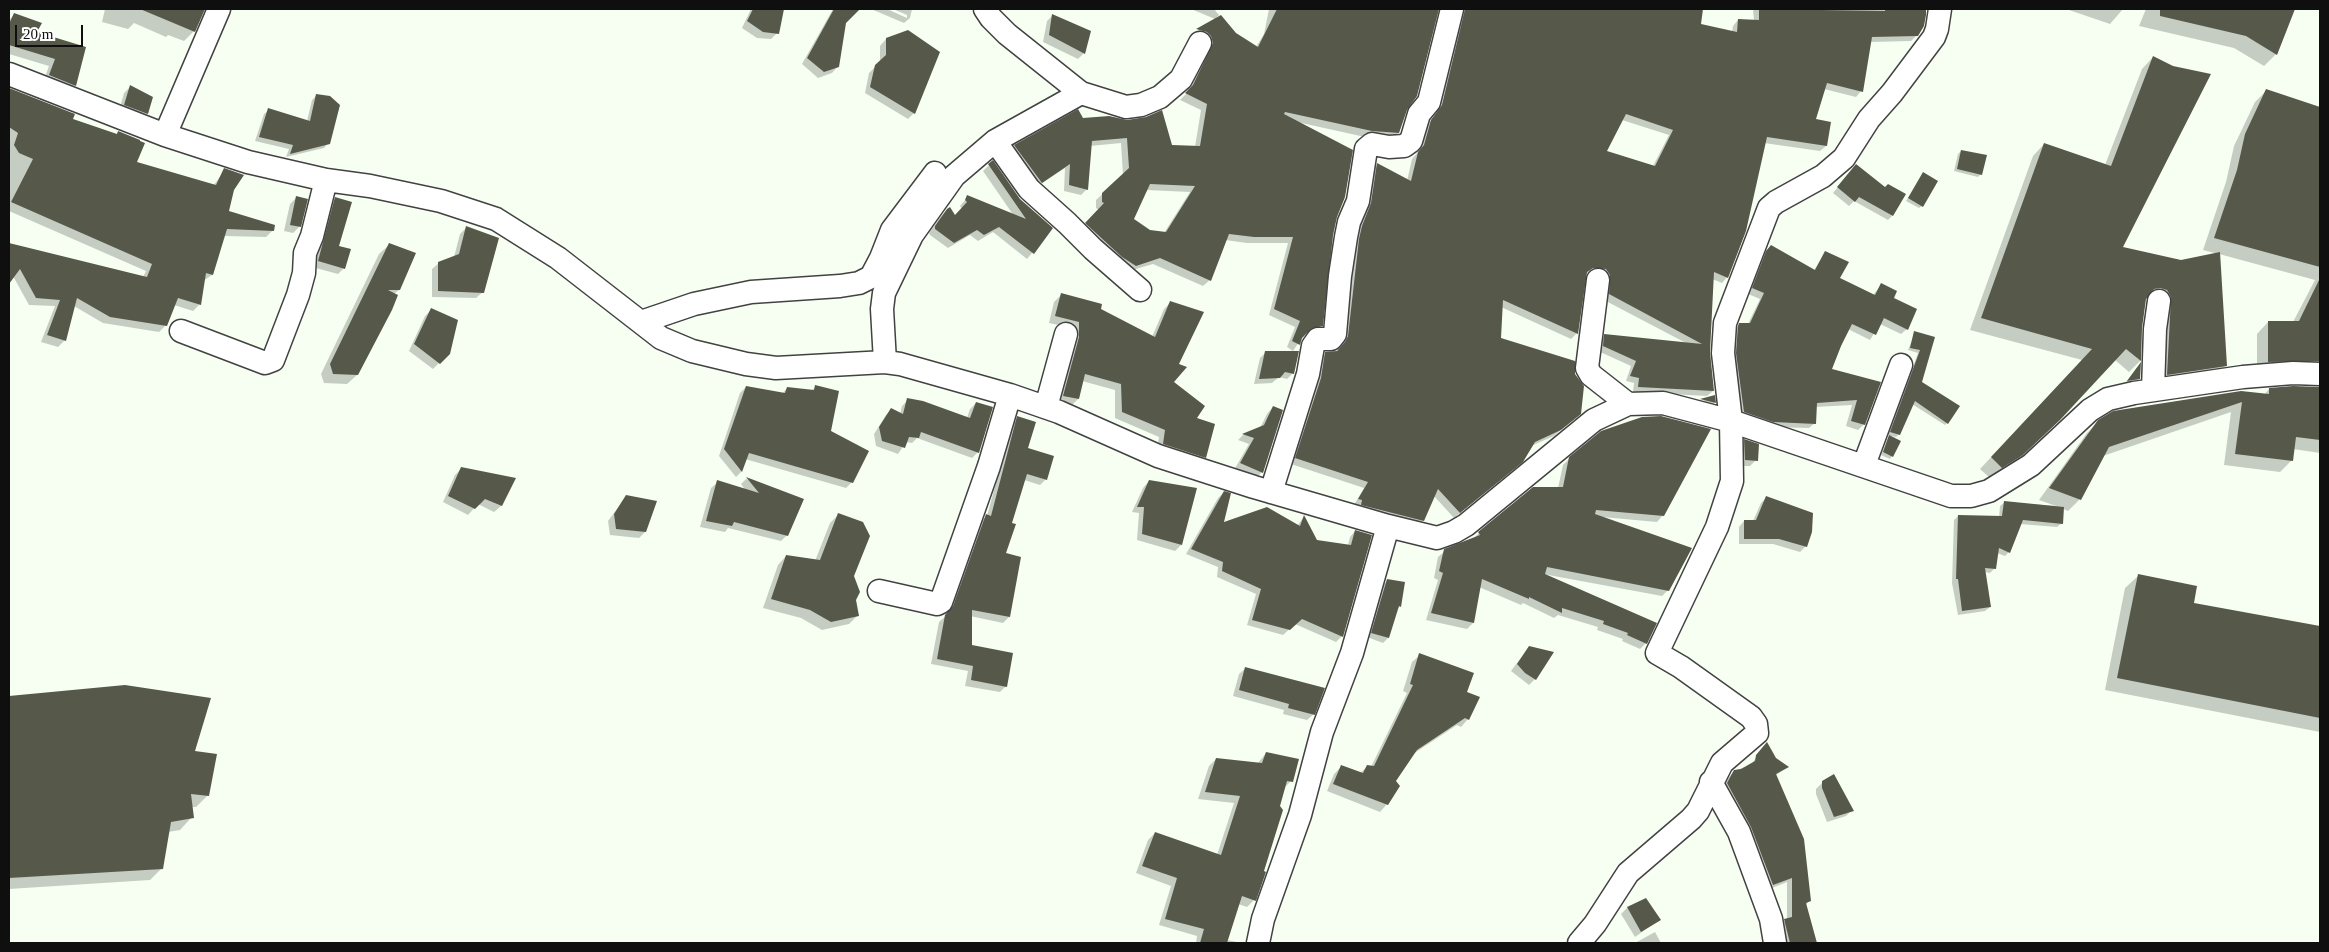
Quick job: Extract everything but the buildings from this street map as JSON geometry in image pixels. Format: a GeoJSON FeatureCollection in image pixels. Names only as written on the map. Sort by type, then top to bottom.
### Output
{"type":"FeatureCollection","features":[{"type":"Feature","properties":{"kind":"street"},"geometry":{"type":"LineString","coordinates":[[165,135],[219,9]]}},
{"type":"Feature","properties":{"kind":"street"},"geometry":{"type":"LineString","coordinates":[[984,9],[1007,34],[1081,92],[1120,106],[1135,106],[1160,97],[1181,79],[1200,43]]}},
{"type":"Feature","properties":{"kind":"street"},"geometry":{"type":"LineString","coordinates":[[1271,492],[1308,374],[1313,346],[1318,339],[1330,338],[1335,334],[1340,276],[1346,237],[1349,222],[1358,201],[1366,149],[1372,144],[1389,148],[1404,146],[1411,141],[1419,114],[1429,102],[1452,9]]}},
{"type":"Feature","properties":{"kind":"street"},"geometry":{"type":"LineString","coordinates":[[1579,943],[1595,924],[1628,873],[1698,811],[1711,782],[1728,757],[1755,735],[1756,724],[1751,716],[1681,667],[1657,653],[1717,527],[1730,488],[1733,463],[1731,421],[1723,353],[1725,323],[1769,208],[1776,202],[1823,176],[1844,158],[1869,119],[1934,37],[1940,9]]}},
{"type":"Feature","properties":{"kind":"street"},"geometry":{"type":"LineString","coordinates":[[9,74],[165,135],[248,162],[326,180],[370,186],[441,201],[496,219],[558,258],[661,338],[692,351],[746,364],[776,368],[884,362],[922,369],[1046,407],[1158,456],[1271,492],[1388,526],[1437,538],[1466,525],[1594,420],[1628,404],[1663,403],[1731,421],[1961,496],[1989,491],[2031,464],[2098,403],[2134,393],[2243,377],[2293,373],[2320,374]]}},
{"type":"Feature","properties":{"kind":"street"},"geometry":{"type":"LineString","coordinates":[[884,362],[882,299],[912,235],[954,176],[995,142],[1081,92]]}},
{"type":"Feature","properties":{"kind":"street"},"geometry":{"type":"LineString","coordinates":[[995,142],[1029,189],[1140,290]]}},
{"type":"Feature","properties":{"kind":"street"},"geometry":{"type":"LineString","coordinates":[[641,322],[694,304],[751,292],[840,286],[859,283],[871,277],[882,258],[892,230],[935,173]]}},
{"type":"Feature","properties":{"kind":"street"},"geometry":{"type":"LineString","coordinates":[[181,331],[265,363],[273,360],[298,295],[304,273],[305,253],[312,236],[326,180]]}},
{"type":"Feature","properties":{"kind":"street"},"geometry":{"type":"LineString","coordinates":[[1598,280],[1587,368],[1590,375],[1628,404]]}},
{"type":"Feature","properties":{"kind":"street"},"geometry":{"type":"LineString","coordinates":[[2153,390],[2155,329],[2159,300]]}},
{"type":"Feature","properties":{"kind":"street"},"geometry":{"type":"LineString","coordinates":[[1046,407],[1066,334]]}},
{"type":"Feature","properties":{"kind":"street"},"geometry":{"type":"LineString","coordinates":[[1864,465],[1900,365]]}},
{"type":"Feature","properties":{"kind":"street"},"geometry":{"type":"LineString","coordinates":[[879,591],[937,604],[941,602],[989,466],[1010,395]]}},
{"type":"Feature","properties":{"kind":"street"},"geometry":{"type":"LineString","coordinates":[[1258,943],[1263,918],[1300,815],[1322,732],[1352,653],[1388,526]]}},
{"type":"Feature","properties":{"kind":"street"},"geometry":{"type":"LineString","coordinates":[[1711,782],[1739,832],[1771,919],[1775,943]]}}]}
